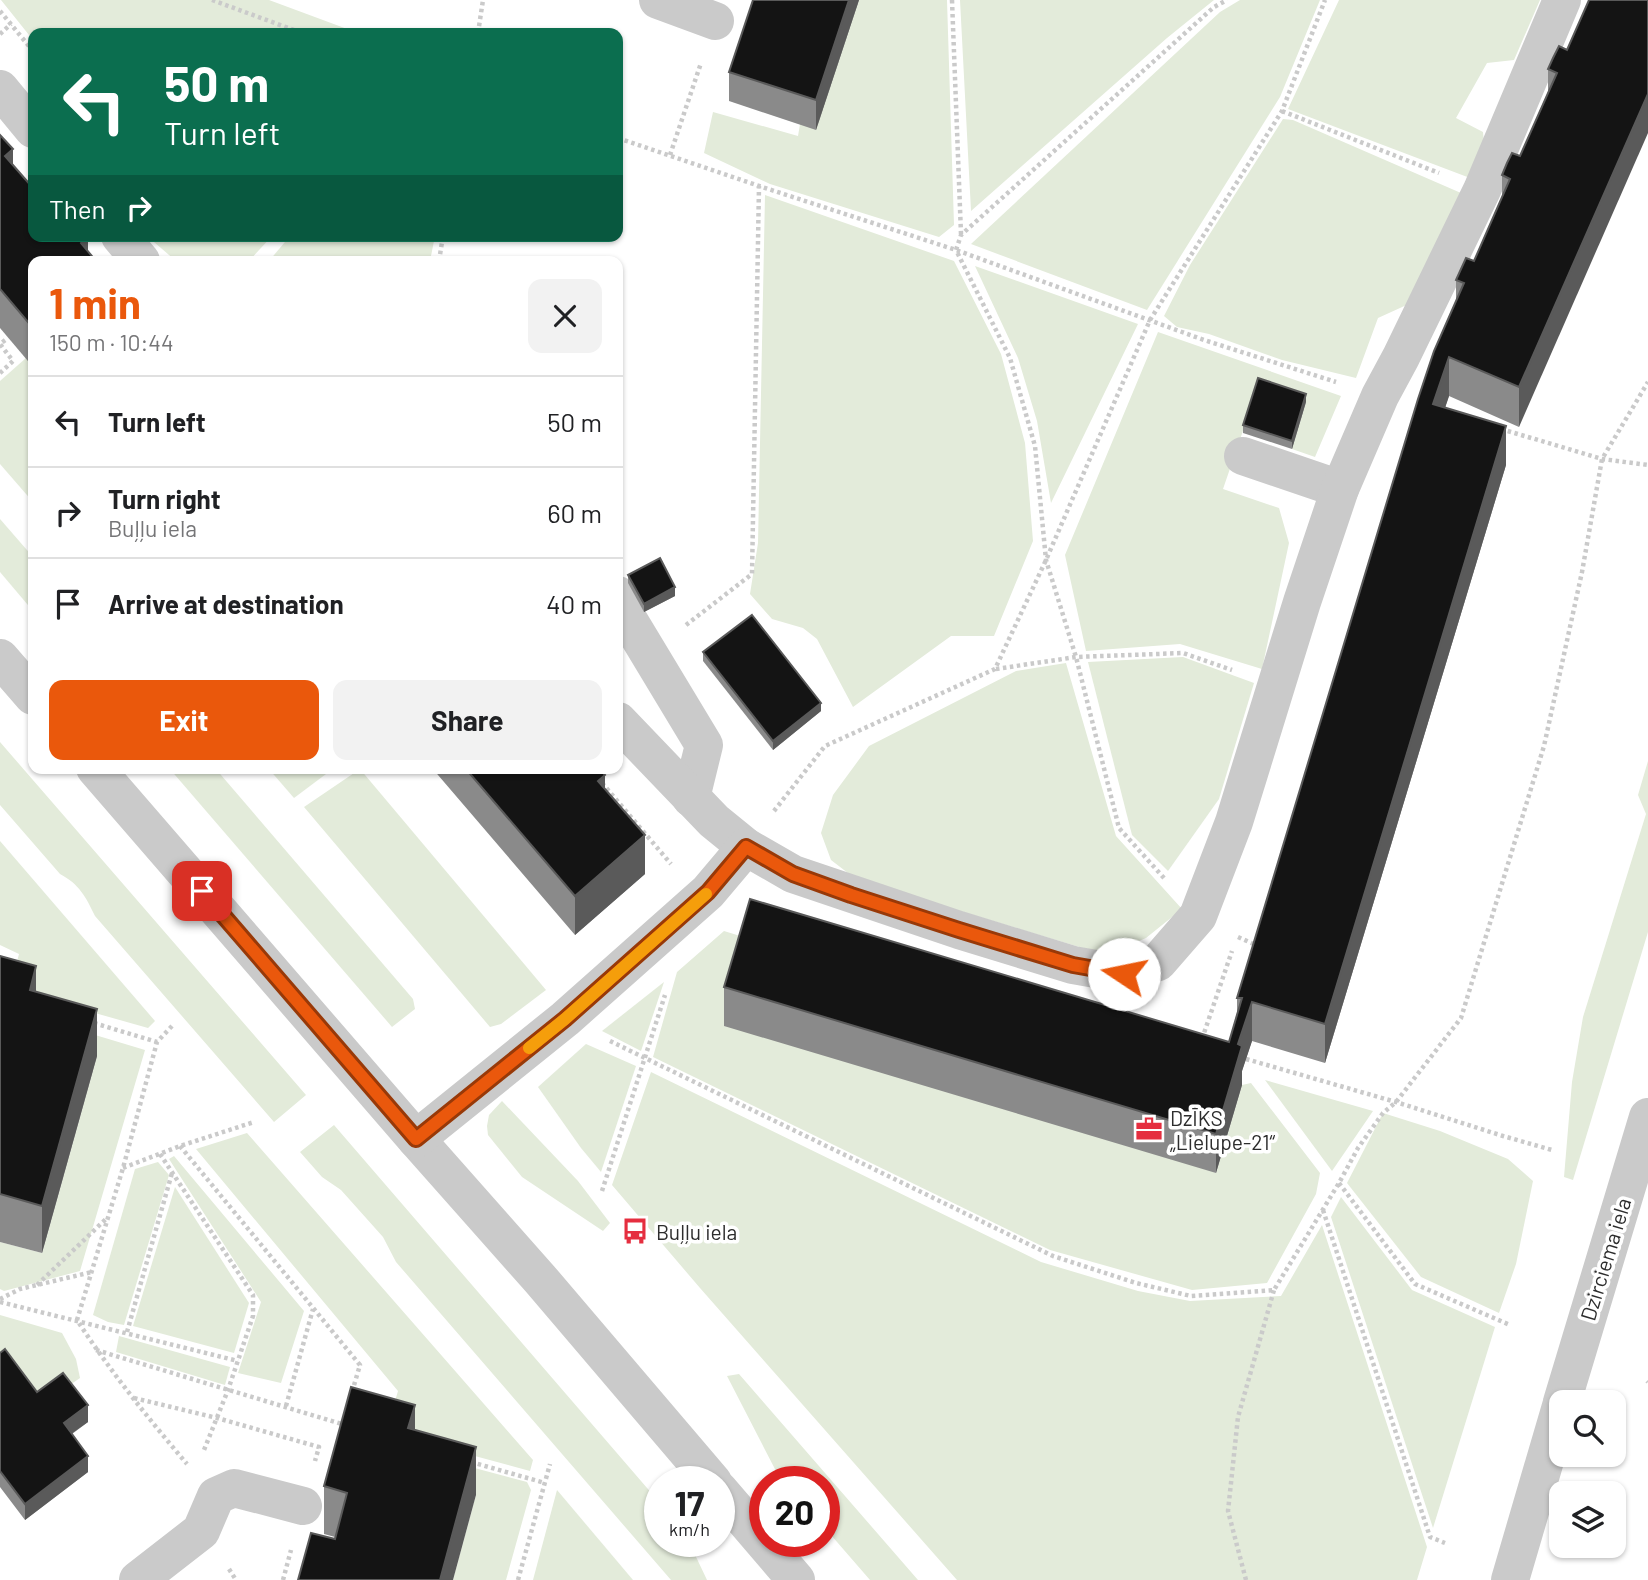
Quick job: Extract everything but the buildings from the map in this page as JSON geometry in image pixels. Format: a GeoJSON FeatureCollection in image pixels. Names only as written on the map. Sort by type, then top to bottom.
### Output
{"type":"FeatureCollection","features":[{"type":"Feature","properties":{"kind":"street"},"geometry":{"type":"LineString","coordinates":[[658,0],[715,20]]}},
{"type":"Feature","properties":{"kind":"street"},"geometry":{"type":"LineString","coordinates":[[623,726],[714,821],[746,847],[793,874],[1073,965],[1124,974],[1158,962],[1198,916],[1234,822],[1302,601],[1340,489],[1380,396],[1482,190],[1562,0]]}},
{"type":"Feature","properties":{"kind":"street"},"geometry":{"type":"LineString","coordinates":[[0,89],[28,123]]}},
{"type":"Feature","properties":{"kind":"street"},"geometry":{"type":"LineString","coordinates":[[125,242],[137,256]]}},
{"type":"Feature","properties":{"kind":"street"},"geometry":{"type":"LineString","coordinates":[[1243,456],[1340,489]]}},
{"type":"Feature","properties":{"kind":"street"},"geometry":{"type":"LineString","coordinates":[[623,607],[704,744],[691,798]]}},
{"type":"Feature","properties":{"kind":"street"},"geometry":{"type":"LineString","coordinates":[[0,658],[28,690]]}},
{"type":"Feature","properties":{"kind":"street"},"geometry":{"type":"LineString","coordinates":[[101,774],[699,1466]]}},
{"type":"Feature","properties":{"kind":"street"},"geometry":{"type":"LineString","coordinates":[[416,1139],[565,1019],[708,892],[746,847]]}},
{"type":"Feature","properties":{"kind":"street","name":"Dzirciema iela"},"geometry":{"type":"LineString","coordinates":[[1566,1390],[1648,1117]]}},
{"type":"Feature","properties":{"kind":"street","name":"Dzirciema iela"},"geometry":{"type":"LineString","coordinates":[[1510,1580],[1549,1448]]}},
{"type":"Feature","properties":{"kind":"street"},"geometry":{"type":"LineString","coordinates":[[138,1580],[201,1531],[205,1485],[234,1488],[303,1506]]}},
{"type":"Feature","properties":{"kind":"street"},"geometry":{"type":"LineString","coordinates":[[735,1509],[796,1580]]}},
{"type":"Feature","properties":{"kind":"path"},"geometry":{"type":"LineString","coordinates":[[212,0],[288,28]]}},
{"type":"Feature","properties":{"kind":"path"},"geometry":{"type":"LineString","coordinates":[[479,28],[483,0]]}},
{"type":"Feature","properties":{"kind":"path"},"geometry":{"type":"LineString","coordinates":[[952,0],[961,235],[956,250],[1010,358],[1035,446],[1046,560],[1076,657],[1119,828],[1198,916]]}},
{"type":"Feature","properties":{"kind":"path"},"geometry":{"type":"LineString","coordinates":[[961,235],[1214,7],[1227,0]]}},
{"type":"Feature","properties":{"kind":"path"},"geometry":{"type":"LineString","coordinates":[[995,669],[1046,560],[1150,320],[1282,111],[1325,0]]}},
{"type":"Feature","properties":{"kind":"path"},"geometry":{"type":"LineString","coordinates":[[0,11],[28,45]]}},
{"type":"Feature","properties":{"kind":"path"},"geometry":{"type":"LineString","coordinates":[[670,155],[715,20]]}},
{"type":"Feature","properties":{"kind":"path"},"geometry":{"type":"LineString","coordinates":[[0,34],[11,24]]}},
{"type":"Feature","properties":{"kind":"path"},"geometry":{"type":"LineString","coordinates":[[1282,111],[1482,190]]}},
{"type":"Feature","properties":{"kind":"path"},"geometry":{"type":"LineString","coordinates":[[623,140],[956,250],[1204,340],[1380,396]]}},
{"type":"Feature","properties":{"kind":"path"},"geometry":{"type":"LineString","coordinates":[[649,654],[752,574],[759,186]]}},
{"type":"Feature","properties":{"kind":"path"},"geometry":{"type":"LineString","coordinates":[[0,373],[13,361],[0,344],[8,338]]}},
{"type":"Feature","properties":{"kind":"path"},"geometry":{"type":"LineString","coordinates":[[1246,1580],[1228,1511],[1238,1417],[1273,1290],[1364,1139],[1461,1018],[1544,746],[1582,572],[1602,459],[1648,382]]}},
{"type":"Feature","properties":{"kind":"path"},"geometry":{"type":"LineString","coordinates":[[1496,428],[1602,459],[1648,465]]}},
{"type":"Feature","properties":{"kind":"path"},"geometry":{"type":"LineString","coordinates":[[746,847],[825,746],[995,669],[1076,657],[1183,653],[1205,661]]}},
{"type":"Feature","properties":{"kind":"path"},"geometry":{"type":"LineString","coordinates":[[597,778],[675,868],[708,892]]}},
{"type":"Feature","properties":{"kind":"path"},"geometry":{"type":"LineString","coordinates":[[602,1191],[669,983]]}},
{"type":"Feature","properties":{"kind":"path"},"geometry":{"type":"LineString","coordinates":[[565,1019],[1053,1256],[1136,1283],[1191,1296],[1273,1290]]}},
{"type":"Feature","properties":{"kind":"path"},"geometry":{"type":"LineString","coordinates":[[91,1022],[157,1042]]}},
{"type":"Feature","properties":{"kind":"path"},"geometry":{"type":"LineString","coordinates":[[172,1026],[157,1042],[123,1168],[77,1320],[132,1398],[205,1485]]}},
{"type":"Feature","properties":{"kind":"path"},"geometry":{"type":"LineString","coordinates":[[1246,1059],[1552,1150]]}},
{"type":"Feature","properties":{"kind":"path"},"geometry":{"type":"LineString","coordinates":[[123,1168],[254,1122]]}},
{"type":"Feature","properties":{"kind":"path"},"geometry":{"type":"LineString","coordinates":[[180,1146],[360,1365],[349,1401]]}},
{"type":"Feature","properties":{"kind":"path"},"geometry":{"type":"LineString","coordinates":[[160,1154],[253,1295],[253,1316],[228,1390],[205,1485]]}},
{"type":"Feature","properties":{"kind":"path"},"geometry":{"type":"LineString","coordinates":[[127,1332],[173,1173]]}},
{"type":"Feature","properties":{"kind":"path"},"geometry":{"type":"LineString","coordinates":[[1339,1183],[1415,1284],[1510,1325]]}},
{"type":"Feature","properties":{"kind":"path"},"geometry":{"type":"LineString","coordinates":[[1323,1210],[1430,1537],[1445,1543]]}},
{"type":"Feature","properties":{"kind":"path"},"geometry":{"type":"LineString","coordinates":[[37,1285],[108,1217]]}},
{"type":"Feature","properties":{"kind":"path"},"geometry":{"type":"LineString","coordinates":[[0,1300],[20,1289],[92,1272]]}},
{"type":"Feature","properties":{"kind":"path"},"geometry":{"type":"LineString","coordinates":[[0,1300],[238,1361]]}},
{"type":"Feature","properties":{"kind":"path"},"geometry":{"type":"LineString","coordinates":[[286,1406],[313,1309]]}},
{"type":"Feature","properties":{"kind":"path"},"geometry":{"type":"LineString","coordinates":[[96,1350],[355,1428]]}},
{"type":"Feature","properties":{"kind":"path"},"geometry":{"type":"LineString","coordinates":[[343,1424],[346,1412]]}},
{"type":"Feature","properties":{"kind":"path"},"geometry":{"type":"LineString","coordinates":[[468,1461],[545,1483]]}},
{"type":"Feature","properties":{"kind":"path"},"geometry":{"type":"LineString","coordinates":[[518,1580],[551,1464]]}},
{"type":"Feature","properties":{"kind":"path"},"geometry":{"type":"LineString","coordinates":[[291,1551],[303,1554]]}},
{"type":"Feature","properties":{"kind":"green space"},"geometry":{"type":"Polygon","coordinates":[[[1,0],[269,0],[345,28],[28,28],[28,34],[1,0]]]}},
{"type":"Feature","properties":{"kind":"green space"},"geometry":{"type":"Polygon","coordinates":[[[859,0],[947,0],[954,225],[939,237],[770,184],[704,153],[713,112],[798,136],[800,124],[859,0]]]}},
{"type":"Feature","properties":{"kind":"green space"},"geometry":{"type":"Polygon","coordinates":[[[960,0],[1214,0],[1167,38],[971,211],[960,0]]]}},
{"type":"Feature","properties":{"kind":"green space"},"geometry":{"type":"Polygon","coordinates":[[[1240,0],[1320,0],[1280,97],[1147,310],[971,244],[1220,12],[1240,0]]]}},
{"type":"Feature","properties":{"kind":"green space"},"geometry":{"type":"Polygon","coordinates":[[[1339,0],[1540,0],[1514,60],[1487,63],[1456,118],[1483,132],[1485,153],[1470,178],[1288,109],[1339,0]]]}},
{"type":"Feature","properties":{"kind":"green space"},"geometry":{"type":"Polygon","coordinates":[[[1283,119],[1293,120],[1461,193],[1411,303],[1378,318],[1356,378],[1282,360],[1209,334],[1177,327],[1164,316],[1190,265],[1283,119]]]}},
{"type":"Feature","properties":{"kind":"green space"},"geometry":{"type":"Polygon","coordinates":[[[765,195],[954,261],[1001,354],[1025,443],[1033,541],[994,636],[951,636],[853,707],[817,639],[803,628],[772,619],[750,594],[758,543],[765,195]]]}},
{"type":"Feature","properties":{"kind":"green space"},"geometry":{"type":"Polygon","coordinates":[[[154,242],[266,242],[254,256],[170,256],[154,242]]]}},
{"type":"Feature","properties":{"kind":"green space"},"geometry":{"type":"Polygon","coordinates":[[[285,242],[434,242],[431,256],[273,256],[285,242]]]}},
{"type":"Feature","properties":{"kind":"green space"},"geometry":{"type":"Polygon","coordinates":[[[975,266],[1138,324],[1051,503],[1037,421],[1018,358],[975,266]]]}},
{"type":"Feature","properties":{"kind":"green space"},"geometry":{"type":"Polygon","coordinates":[[[1158,332],[1341,396],[1315,457],[1292,449],[1306,402],[1258,387],[1223,489],[1279,508],[1289,543],[1262,669],[1180,644],[1086,651],[1065,555],[1158,332]]]}},
{"type":"Feature","properties":{"kind":"green space"},"geometry":{"type":"Polygon","coordinates":[[[26,358],[28,360],[28,496],[0,464],[0,381],[26,358]]]}},
{"type":"Feature","properties":{"kind":"green space"},"geometry":{"type":"Polygon","coordinates":[[[0,519],[28,551],[28,605],[0,572],[0,519]]]}},
{"type":"Feature","properties":{"kind":"green space"},"geometry":{"type":"Polygon","coordinates":[[[1183,657],[1254,683],[1219,799],[1168,871],[1132,835],[1088,662],[1183,657]]]}},
{"type":"Feature","properties":{"kind":"green space"},"geometry":{"type":"Polygon","coordinates":[[[1066,663],[1116,836],[1182,909],[1146,938],[1106,955],[857,880],[831,860],[821,833],[833,795],[869,746],[1016,671],[1066,663]]]}},
{"type":"Feature","properties":{"kind":"green space"},"geometry":{"type":"Polygon","coordinates":[[[0,742],[306,1095],[274,1122],[95,916],[77,887],[60,874],[0,805],[0,742]]]}},
{"type":"Feature","properties":{"kind":"green space"},"geometry":{"type":"Polygon","coordinates":[[[1648,761],[1648,932],[1573,1180],[1564,1177],[1572,1082],[1583,1017],[1646,814],[1638,795],[1648,761]]]}},
{"type":"Feature","properties":{"kind":"green space"},"geometry":{"type":"Polygon","coordinates":[[[174,774],[220,774],[413,999],[415,1009],[392,1027],[174,774]]]}},
{"type":"Feature","properties":{"kind":"green space"},"geometry":{"type":"Polygon","coordinates":[[[273,774],[326,774],[294,798],[273,774]]]}},
{"type":"Feature","properties":{"kind":"green space"},"geometry":{"type":"Polygon","coordinates":[[[353,774],[364,774],[546,990],[501,1024],[490,1027],[304,807],[353,774]]]}},
{"type":"Feature","properties":{"kind":"green space"},"geometry":{"type":"Polygon","coordinates":[[[0,841],[155,1021],[148,1028],[10,989],[19,954],[0,945],[0,841]]]}},
{"type":"Feature","properties":{"kind":"green space"},"geometry":{"type":"Polygon","coordinates":[[[724,931],[750,939],[1216,1173],[1242,1085],[1251,1083],[1320,1173],[1316,1194],[1267,1283],[1192,1290],[1050,1250],[653,1057],[677,972],[724,931]]]}},
{"type":"Feature","properties":{"kind":"green space"},"geometry":{"type":"Polygon","coordinates":[[[664,982],[641,1051],[602,1031],[664,982]]]}},
{"type":"Feature","properties":{"kind":"green space"},"geometry":{"type":"Polygon","coordinates":[[[52,1022],[145,1050],[80,1271],[4,1291],[0,1289],[0,1242],[42,1253],[97,1056],[52,1022]]]}},
{"type":"Feature","properties":{"kind":"green space"},"geometry":{"type":"Polygon","coordinates":[[[586,1044],[636,1066],[601,1172],[538,1087],[586,1044]]]}},
{"type":"Feature","properties":{"kind":"green space"},"geometry":{"type":"Polygon","coordinates":[[[651,1072],[1041,1262],[1138,1291],[1190,1301],[1281,1296],[1322,1225],[1427,1547],[1417,1580],[957,1580],[612,1185],[651,1072]]]}},
{"type":"Feature","properties":{"kind":"green space"},"geometry":{"type":"Polygon","coordinates":[[[1265,1080],[1373,1111],[1332,1171],[1265,1080]]]}},
{"type":"Feature","properties":{"kind":"green space"},"geometry":{"type":"Polygon","coordinates":[[[502,1101],[578,1181],[610,1223],[603,1231],[522,1177],[488,1135],[489,1115],[502,1101]]]}},
{"type":"Feature","properties":{"kind":"green space"},"geometry":{"type":"Polygon","coordinates":[[[1383,1113],[1440,1131],[1508,1159],[1533,1181],[1516,1264],[1499,1313],[1421,1277],[1347,1183],[1383,1113]]]}},
{"type":"Feature","properties":{"kind":"green space"},"geometry":{"type":"Polygon","coordinates":[[[334,1125],[644,1484],[644,1549],[396,1262],[383,1237],[341,1190],[322,1177],[300,1152],[334,1125]]]}},
{"type":"Feature","properties":{"kind":"green space"},"geometry":{"type":"Polygon","coordinates":[[[247,1133],[533,1460],[530,1471],[386,1432],[398,1391],[196,1149],[247,1133]]]}},
{"type":"Feature","properties":{"kind":"green space"},"geometry":{"type":"Polygon","coordinates":[[[174,1156],[304,1311],[281,1383],[238,1373],[261,1302],[169,1159],[174,1156]]]}},
{"type":"Feature","properties":{"kind":"green space"},"geometry":{"type":"Polygon","coordinates":[[[158,1162],[169,1175],[124,1325],[108,1322],[93,1315],[135,1169],[158,1162]]]}},
{"type":"Feature","properties":{"kind":"green space"},"geometry":{"type":"Polygon","coordinates":[[[175,1187],[249,1303],[234,1353],[133,1326],[175,1187]]]}},
{"type":"Feature","properties":{"kind":"green space"},"geometry":{"type":"Polygon","coordinates":[[[1341,1197],[1412,1290],[1495,1327],[1433,1528],[1331,1217],[1341,1197]]]}},
{"type":"Feature","properties":{"kind":"green space"},"geometry":{"type":"Polygon","coordinates":[[[0,1315],[62,1333],[76,1359],[80,1378],[37,1408],[0,1369],[0,1315]]]}},
{"type":"Feature","properties":{"kind":"green space"},"geometry":{"type":"Polygon","coordinates":[[[119,1336],[230,1367],[225,1385],[116,1352],[119,1336]]]}},
{"type":"Feature","properties":{"kind":"green space"},"geometry":{"type":"Polygon","coordinates":[[[739,1374],[819,1466],[773,1466],[727,1376],[739,1374]]]}},
{"type":"Feature","properties":{"kind":"green space"},"geometry":{"type":"Polygon","coordinates":[[[415,1452],[527,1482],[531,1490],[506,1580],[453,1580],[476,1495],[415,1452]]]}},
{"type":"Feature","properties":{"kind":"green space"},"geometry":{"type":"Polygon","coordinates":[[[557,1490],[633,1580],[533,1580],[557,1490]]]}},
{"type":"Feature","properties":{"kind":"green space"},"geometry":{"type":"Polygon","coordinates":[[[840,1490],[918,1580],[870,1580],[840,1545],[840,1490]]]}},
{"type":"Feature","properties":{"kind":"green space"},"geometry":{"type":"Polygon","coordinates":[[[651,1557],[696,1557],[707,1580],[671,1580],[651,1557]]]}},
{"type":"Feature","properties":{"kind":"slow traffic"},"geometry":{"type":"LineString","coordinates":[[529,1048],[706,894]]}},
{"type":"Feature","properties":{"kind":"place","name":"DzĪKS „Lielupe-21“"},"geometry":{"type":"Point","coordinates":[1149,1129]}},
{"type":"Feature","properties":{"kind":"place","name":"Buļļu iela"},"geometry":{"type":"Point","coordinates":[635,1231]}},
{"type":"Feature","properties":{"kind":"route"},"geometry":{"type":"LineString","coordinates":[[202,891],[416,1139],[565,1019],[708,892],[746,847],[793,874],[851,895],[1073,965],[1124,974]]}}]}
